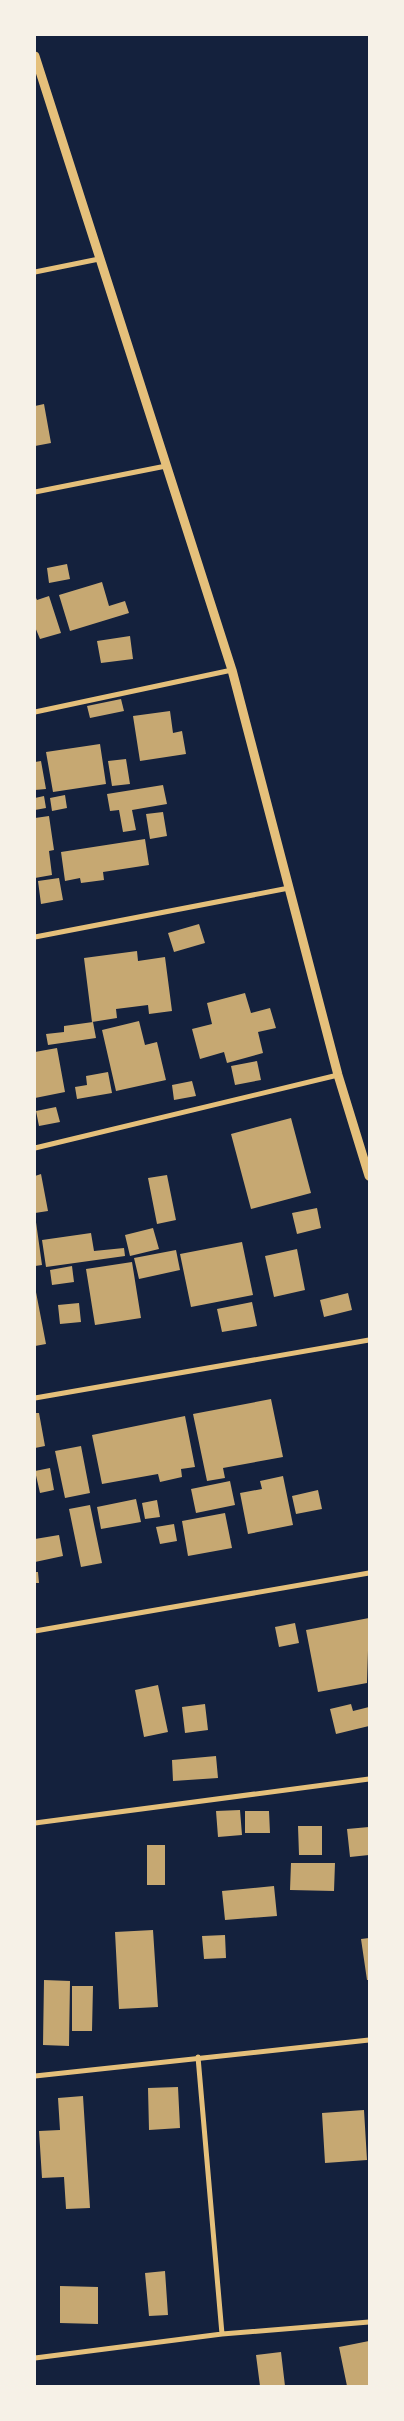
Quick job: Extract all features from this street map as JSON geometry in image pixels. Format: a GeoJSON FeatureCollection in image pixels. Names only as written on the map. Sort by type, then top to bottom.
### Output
{"type":"FeatureCollection","features":[{"type":"Feature","properties":{"kind":"street"},"geometry":{"type":"LineString","coordinates":[[36,62],[232,670],[338,1075],[369,1176]]}},
{"type":"Feature","properties":{"kind":"street"},"geometry":{"type":"LineString","coordinates":[[35,272],[99,259]]}},
{"type":"Feature","properties":{"kind":"street"},"geometry":{"type":"LineString","coordinates":[[35,492],[166,466]]}},
{"type":"Feature","properties":{"kind":"street"},"geometry":{"type":"LineString","coordinates":[[35,712],[232,670]]}},
{"type":"Feature","properties":{"kind":"street"},"geometry":{"type":"LineString","coordinates":[[35,937],[290,888]]}},
{"type":"Feature","properties":{"kind":"street"},"geometry":{"type":"LineString","coordinates":[[35,1148],[338,1075]]}},
{"type":"Feature","properties":{"kind":"street"},"geometry":{"type":"LineString","coordinates":[[35,1398],[369,1340]]}},
{"type":"Feature","properties":{"kind":"street"},"geometry":{"type":"LineString","coordinates":[[35,1631],[369,1573]]}},
{"type":"Feature","properties":{"kind":"street"},"geometry":{"type":"LineString","coordinates":[[35,1823],[369,1779]]}},
{"type":"Feature","properties":{"kind":"street"},"geometry":{"type":"LineString","coordinates":[[35,2076],[369,2040]]}},
{"type":"Feature","properties":{"kind":"street"},"geometry":{"type":"LineString","coordinates":[[198,2057],[222,2334]]}},
{"type":"Feature","properties":{"kind":"street"},"geometry":{"type":"LineString","coordinates":[[35,2358],[222,2334],[369,2322]]}},
{"type":"Feature","properties":{"kind":"building"},"geometry":{"type":"Polygon","coordinates":[[[44,404],[51,443],[35,446],[35,406],[44,404]]]}},
{"type":"Feature","properties":{"kind":"building"},"geometry":{"type":"Polygon","coordinates":[[[67,564],[70,579],[49,583],[47,568],[67,564]]]}},
{"type":"Feature","properties":{"kind":"building"},"geometry":{"type":"Polygon","coordinates":[[[102,582],[109,606],[125,601],[129,613],[70,631],[59,595],[102,582]]]}},
{"type":"Feature","properties":{"kind":"building"},"geometry":{"type":"Polygon","coordinates":[[[35,596],[37,600],[49,596],[61,633],[40,639],[35,627],[35,596]]]}},
{"type":"Feature","properties":{"kind":"building"},"geometry":{"type":"Polygon","coordinates":[[[130,636],[133,659],[101,663],[97,641],[130,636]]]}},
{"type":"Feature","properties":{"kind":"building"},"geometry":{"type":"Polygon","coordinates":[[[121,699],[124,711],[90,718],[87,706],[121,699]]]}},
{"type":"Feature","properties":{"kind":"building"},"geometry":{"type":"Polygon","coordinates":[[[170,711],[173,733],[182,731],[186,754],[140,761],[133,716],[170,711]]]}},
{"type":"Feature","properties":{"kind":"building"},"geometry":{"type":"Polygon","coordinates":[[[100,744],[106,784],[53,792],[46,752],[100,744]]]}},
{"type":"Feature","properties":{"kind":"building"},"geometry":{"type":"Polygon","coordinates":[[[126,759],[130,784],[112,786],[108,761],[126,759]]]}},
{"type":"Feature","properties":{"kind":"building"},"geometry":{"type":"Polygon","coordinates":[[[41,761],[46,789],[35,790],[35,762],[41,761]]]}},
{"type":"Feature","properties":{"kind":"building"},"geometry":{"type":"Polygon","coordinates":[[[163,785],[167,804],[132,810],[136,830],[123,832],[119,810],[110,811],[107,794],[163,785]]]}},
{"type":"Feature","properties":{"kind":"building"},"geometry":{"type":"Polygon","coordinates":[[[65,795],[67,808],[52,811],[50,798],[65,795]]]}},
{"type":"Feature","properties":{"kind":"building"},"geometry":{"type":"Polygon","coordinates":[[[44,796],[46,808],[35,810],[35,798],[44,796]]]}},
{"type":"Feature","properties":{"kind":"building"},"geometry":{"type":"Polygon","coordinates":[[[163,812],[167,836],[150,839],[146,814],[163,812]]]}},
{"type":"Feature","properties":{"kind":"building"},"geometry":{"type":"Polygon","coordinates":[[[49,816],[54,850],[49,851],[52,875],[35,878],[35,818],[49,816]]]}},
{"type":"Feature","properties":{"kind":"building"},"geometry":{"type":"Polygon","coordinates":[[[145,839],[149,865],[103,872],[104,880],[81,883],[80,878],[65,881],[61,852],[145,839]]]}},
{"type":"Feature","properties":{"kind":"building"},"geometry":{"type":"Polygon","coordinates":[[[59,878],[63,900],[41,904],[38,881],[59,878]]]}},
{"type":"Feature","properties":{"kind":"building"},"geometry":{"type":"Polygon","coordinates":[[[199,924],[205,943],[174,952],[168,933],[199,924]]]}},
{"type":"Feature","properties":{"kind":"building"},"geometry":{"type":"Polygon","coordinates":[[[137,951],[138,961],[165,957],[172,1011],[149,1014],[148,1005],[116,1009],[117,1018],[92,1022],[84,958],[137,951]]]}},
{"type":"Feature","properties":{"kind":"building"},"geometry":{"type":"Polygon","coordinates":[[[245,993],[251,1013],[270,1008],[276,1028],[258,1032],[263,1053],[227,1063],[224,1052],[200,1059],[192,1029],[212,1024],[207,1003],[245,993]]]}},
{"type":"Feature","properties":{"kind":"building"},"geometry":{"type":"Polygon","coordinates":[[[139,1021],[145,1045],[157,1042],[166,1080],[116,1091],[102,1030],[139,1021]]]}},
{"type":"Feature","properties":{"kind":"building"},"geometry":{"type":"Polygon","coordinates":[[[93,1022],[96,1038],[48,1045],[46,1034],[64,1032],[64,1026],[93,1022]]]}},
{"type":"Feature","properties":{"kind":"building"},"geometry":{"type":"Polygon","coordinates":[[[57,1048],[65,1092],[35,1098],[35,1052],[57,1048]]]}},
{"type":"Feature","properties":{"kind":"building"},"geometry":{"type":"Polygon","coordinates":[[[257,1061],[261,1080],[235,1085],[231,1066],[257,1061]]]}},
{"type":"Feature","properties":{"kind":"building"},"geometry":{"type":"Polygon","coordinates":[[[108,1072],[112,1093],[77,1099],[75,1087],[87,1085],[86,1076],[108,1072]]]}},
{"type":"Feature","properties":{"kind":"building"},"geometry":{"type":"Polygon","coordinates":[[[192,1081],[196,1096],[174,1100],[172,1085],[192,1081]]]}},
{"type":"Feature","properties":{"kind":"building"},"geometry":{"type":"Polygon","coordinates":[[[56,1107],[60,1122],[39,1126],[36,1111],[56,1107]]]}},
{"type":"Feature","properties":{"kind":"building"},"geometry":{"type":"Polygon","coordinates":[[[291,1118],[311,1193],[251,1209],[231,1134],[291,1118]]]}},
{"type":"Feature","properties":{"kind":"building"},"geometry":{"type":"Polygon","coordinates":[[[41,1174],[48,1211],[35,1213],[35,1176],[41,1174]]]}},
{"type":"Feature","properties":{"kind":"building"},"geometry":{"type":"Polygon","coordinates":[[[167,1175],[176,1220],[157,1224],[148,1178],[167,1175]]]}},
{"type":"Feature","properties":{"kind":"building"},"geometry":{"type":"Polygon","coordinates":[[[317,1208],[321,1228],[297,1234],[292,1213],[317,1208]]]}},
{"type":"Feature","properties":{"kind":"building"},"geometry":{"type":"Polygon","coordinates":[[[35,1215],[42,1265],[35,1266],[35,1215]]]}},
{"type":"Feature","properties":{"kind":"building"},"geometry":{"type":"Polygon","coordinates":[[[153,1228],[159,1249],[130,1256],[125,1235],[153,1228]]]}},
{"type":"Feature","properties":{"kind":"building"},"geometry":{"type":"Polygon","coordinates":[[[91,1233],[94,1251],[124,1248],[125,1256],[46,1267],[42,1240],[91,1233]]]}},
{"type":"Feature","properties":{"kind":"building"},"geometry":{"type":"Polygon","coordinates":[[[242,1242],[253,1295],[191,1307],[180,1254],[242,1242]]]}},
{"type":"Feature","properties":{"kind":"building"},"geometry":{"type":"Polygon","coordinates":[[[297,1249],[305,1290],[274,1297],[265,1256],[297,1249]]]}},
{"type":"Feature","properties":{"kind":"building"},"geometry":{"type":"Polygon","coordinates":[[[176,1250],[180,1270],[139,1279],[134,1258],[176,1250]]]}},
{"type":"Feature","properties":{"kind":"building"},"geometry":{"type":"Polygon","coordinates":[[[132,1262],[141,1318],[95,1325],[86,1269],[132,1262]]]}},
{"type":"Feature","properties":{"kind":"building"},"geometry":{"type":"Polygon","coordinates":[[[72,1266],[74,1282],[52,1285],[50,1270],[72,1266]]]}},
{"type":"Feature","properties":{"kind":"building"},"geometry":{"type":"Polygon","coordinates":[[[35,1287],[46,1344],[35,1346],[35,1287]]]}},
{"type":"Feature","properties":{"kind":"building"},"geometry":{"type":"Polygon","coordinates":[[[348,1293],[352,1310],[324,1317],[320,1300],[348,1293]]]}},
{"type":"Feature","properties":{"kind":"building"},"geometry":{"type":"Polygon","coordinates":[[[252,1302],[257,1326],[222,1332],[217,1309],[252,1302]]]}},
{"type":"Feature","properties":{"kind":"building"},"geometry":{"type":"Polygon","coordinates":[[[79,1303],[81,1322],[60,1324],[58,1305],[79,1303]]]}},
{"type":"Feature","properties":{"kind":"building"},"geometry":{"type":"Polygon","coordinates":[[[271,1399],[283,1457],[223,1468],[225,1478],[207,1481],[193,1414],[271,1399]]]}},
{"type":"Feature","properties":{"kind":"building"},"geometry":{"type":"Polygon","coordinates":[[[35,1413],[39,1413],[45,1446],[35,1448],[35,1413]]]}},
{"type":"Feature","properties":{"kind":"building"},"geometry":{"type":"Polygon","coordinates":[[[185,1416],[195,1467],[181,1469],[182,1477],[160,1482],[158,1474],[102,1484],[92,1435],[185,1416]]]}},
{"type":"Feature","properties":{"kind":"building"},"geometry":{"type":"Polygon","coordinates":[[[81,1446],[90,1493],[65,1498],[55,1451],[81,1446]]]}},
{"type":"Feature","properties":{"kind":"building"},"geometry":{"type":"Polygon","coordinates":[[[50,1468],[54,1490],[40,1493],[35,1471],[50,1468]]]}},
{"type":"Feature","properties":{"kind":"building"},"geometry":{"type":"Polygon","coordinates":[[[283,1476],[293,1525],[248,1534],[240,1493],[262,1489],[260,1481],[283,1476]]]}},
{"type":"Feature","properties":{"kind":"building"},"geometry":{"type":"Polygon","coordinates":[[[230,1481],[235,1505],[196,1513],[191,1489],[230,1481]]]}},
{"type":"Feature","properties":{"kind":"building"},"geometry":{"type":"Polygon","coordinates":[[[318,1490],[322,1509],[296,1514],[292,1496],[318,1490]]]}},
{"type":"Feature","properties":{"kind":"building"},"geometry":{"type":"Polygon","coordinates":[[[136,1499],[141,1522],[101,1529],[97,1507],[136,1499]]]}},
{"type":"Feature","properties":{"kind":"building"},"geometry":{"type":"Polygon","coordinates":[[[157,1500],[160,1517],[145,1519],[142,1503],[157,1500]]]}},
{"type":"Feature","properties":{"kind":"building"},"geometry":{"type":"Polygon","coordinates":[[[90,1505],[102,1563],[81,1567],[69,1509],[90,1505]]]}},
{"type":"Feature","properties":{"kind":"building"},"geometry":{"type":"Polygon","coordinates":[[[225,1513],[232,1548],[188,1556],[182,1521],[225,1513]]]}},
{"type":"Feature","properties":{"kind":"building"},"geometry":{"type":"Polygon","coordinates":[[[174,1524],[177,1541],[160,1544],[156,1527],[174,1524]]]}},
{"type":"Feature","properties":{"kind":"building"},"geometry":{"type":"Polygon","coordinates":[[[59,1535],[63,1556],[35,1562],[35,1539],[59,1535]]]}},
{"type":"Feature","properties":{"kind":"building"},"geometry":{"type":"Polygon","coordinates":[[[35,1572],[38,1572],[39,1583],[35,1583],[35,1572]]]}},
{"type":"Feature","properties":{"kind":"building"},"geometry":{"type":"Polygon","coordinates":[[[369,1618],[367,1683],[318,1692],[306,1630],[369,1618]]]}},
{"type":"Feature","properties":{"kind":"building"},"geometry":{"type":"Polygon","coordinates":[[[295,1623],[299,1643],[279,1647],[275,1627],[295,1623]]]}},
{"type":"Feature","properties":{"kind":"building"},"geometry":{"type":"Polygon","coordinates":[[[158,1685],[168,1732],[144,1737],[135,1690],[158,1685]]]}},
{"type":"Feature","properties":{"kind":"building"},"geometry":{"type":"Polygon","coordinates":[[[205,1704],[208,1730],[185,1733],[182,1707],[205,1704]]]}},
{"type":"Feature","properties":{"kind":"building"},"geometry":{"type":"Polygon","coordinates":[[[351,1704],[353,1711],[369,1707],[369,1726],[336,1734],[330,1709],[351,1704]]]}},
{"type":"Feature","properties":{"kind":"building"},"geometry":{"type":"Polygon","coordinates":[[[216,1756],[218,1778],[173,1781],[172,1760],[216,1756]]]}},
{"type":"Feature","properties":{"kind":"building"},"geometry":{"type":"Polygon","coordinates":[[[240,1810],[242,1835],[218,1837],[216,1811],[240,1810]]]}},
{"type":"Feature","properties":{"kind":"building"},"geometry":{"type":"Polygon","coordinates":[[[245,1811],[269,1811],[270,1833],[245,1833],[245,1811]]]}},
{"type":"Feature","properties":{"kind":"building"},"geometry":{"type":"Polygon","coordinates":[[[298,1826],[322,1826],[322,1855],[299,1855],[298,1826]]]}},
{"type":"Feature","properties":{"kind":"building"},"geometry":{"type":"Polygon","coordinates":[[[369,1827],[369,1855],[350,1857],[347,1829],[369,1827]]]}},
{"type":"Feature","properties":{"kind":"building"},"geometry":{"type":"Polygon","coordinates":[[[147,1845],[165,1845],[165,1885],[147,1885],[147,1845]]]}},
{"type":"Feature","properties":{"kind":"building"},"geometry":{"type":"Polygon","coordinates":[[[291,1863],[335,1863],[334,1891],[290,1890],[291,1863]]]}},
{"type":"Feature","properties":{"kind":"building"},"geometry":{"type":"Polygon","coordinates":[[[274,1886],[277,1916],[225,1920],[222,1891],[274,1886]]]}},
{"type":"Feature","properties":{"kind":"building"},"geometry":{"type":"Polygon","coordinates":[[[153,1930],[158,2007],[119,2009],[115,1932],[153,1930]]]}},
{"type":"Feature","properties":{"kind":"building"},"geometry":{"type":"Polygon","coordinates":[[[225,1935],[226,1958],[204,1959],[202,1936],[225,1935]]]}},
{"type":"Feature","properties":{"kind":"building"},"geometry":{"type":"Polygon","coordinates":[[[369,1938],[369,1980],[367,1980],[361,1939],[369,1938]]]}},
{"type":"Feature","properties":{"kind":"building"},"geometry":{"type":"Polygon","coordinates":[[[44,1980],[70,1981],[69,2046],[43,2045],[44,1980]]]}},
{"type":"Feature","properties":{"kind":"building"},"geometry":{"type":"Polygon","coordinates":[[[72,1986],[93,1986],[92,2031],[72,2031],[72,1986]]]}},
{"type":"Feature","properties":{"kind":"building"},"geometry":{"type":"Polygon","coordinates":[[[178,2087],[180,2128],[149,2130],[148,2088],[178,2087]]]}},
{"type":"Feature","properties":{"kind":"building"},"geometry":{"type":"Polygon","coordinates":[[[83,2096],[90,2208],[66,2209],[64,2177],[42,2178],[39,2131],[60,2130],[58,2098],[83,2096]]]}},
{"type":"Feature","properties":{"kind":"building"},"geometry":{"type":"Polygon","coordinates":[[[364,2110],[367,2160],[325,2163],[322,2113],[364,2110]]]}},
{"type":"Feature","properties":{"kind":"building"},"geometry":{"type":"Polygon","coordinates":[[[165,2271],[168,2315],[149,2316],[145,2273],[165,2271]]]}},
{"type":"Feature","properties":{"kind":"building"},"geometry":{"type":"Polygon","coordinates":[[[60,2286],[98,2287],[98,2324],[60,2323],[60,2286]]]}},
{"type":"Feature","properties":{"kind":"building"},"geometry":{"type":"Polygon","coordinates":[[[369,2341],[369,2386],[347,2386],[339,2347],[369,2341]]]}},
{"type":"Feature","properties":{"kind":"building"},"geometry":{"type":"Polygon","coordinates":[[[281,2352],[285,2386],[260,2386],[256,2355],[281,2352]]]}}]}
